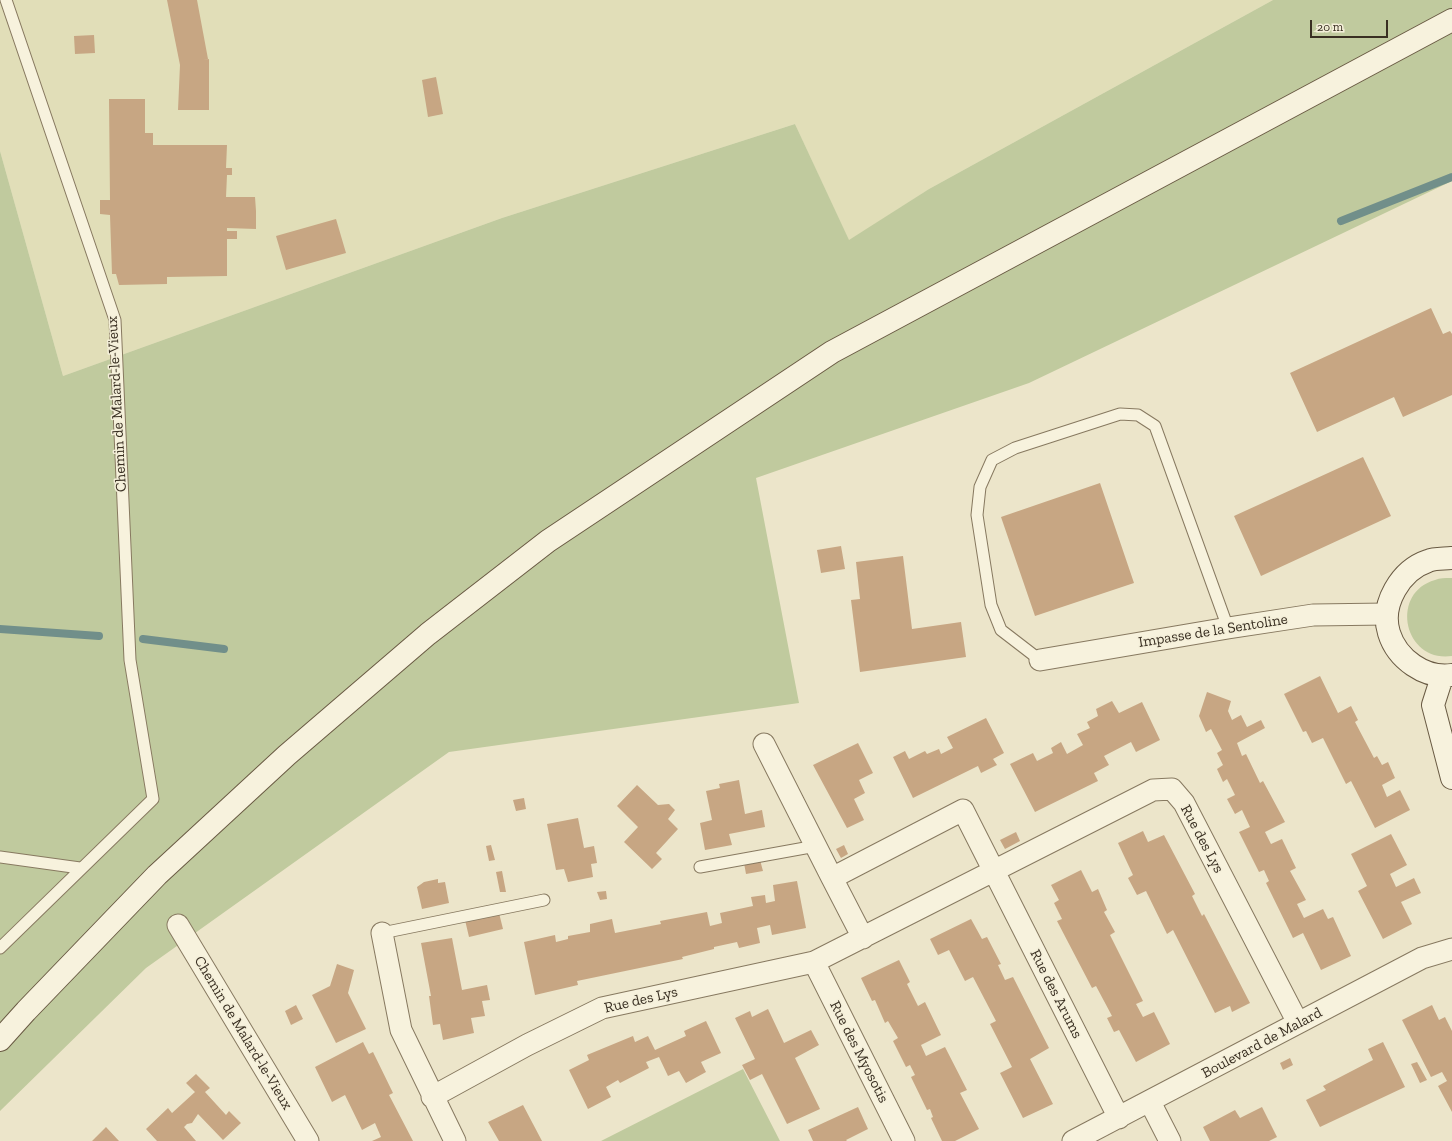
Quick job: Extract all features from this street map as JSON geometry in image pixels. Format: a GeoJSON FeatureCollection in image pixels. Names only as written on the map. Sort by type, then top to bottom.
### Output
{"type":"FeatureCollection","features":[{"type":"Feature","properties":{"kind":"main road"},"geometry":{"type":"LineString","coordinates":[[0,1040],[157,875],[287,754],[428,634],[548,541],[832,352],[1452,20]]}},
{"type":"Feature","properties":{"kind":"main road"},"geometry":{"type":"LineString","coordinates":[[1452,558],[1427,561],[1404,575],[1393,593],[1387,614],[1389,632],[1396,647],[1409,662],[1424,672],[1447,676],[1433,705],[1452,778]]}},
{"type":"Feature","properties":{"kind":"street","name":"Impasse de la Sentoline"},"geometry":{"type":"LineString","coordinates":[[1040,660],[1313,615],[1387,614]]}},
{"type":"Feature","properties":{"kind":"street"},"geometry":{"type":"LineString","coordinates":[[764,744],[863,938]]}},
{"type":"Feature","properties":{"kind":"street","name":"Rue des Lys"},"geometry":{"type":"LineString","coordinates":[[432,1097],[527,1045],[602,1008],[814,962],[1153,790],[1172,789],[1184,803],[1298,1023]]}},
{"type":"Feature","properties":{"kind":"street"},"geometry":{"type":"LineString","coordinates":[[832,878],[964,810],[994,871]]}},
{"type":"Feature","properties":{"kind":"street","name":"Rue des Arums"},"geometry":{"type":"LineString","coordinates":[[994,871],[1119,1118]]}},
{"type":"Feature","properties":{"kind":"street","name":"Chemin de Malard-le-Vieux"},"geometry":{"type":"LineString","coordinates":[[178,925],[308,1141]]}},
{"type":"Feature","properties":{"kind":"street"},"geometry":{"type":"LineString","coordinates":[[382,934],[400,1030],[454,1141]]}},
{"type":"Feature","properties":{"kind":"street","name":"Boulevard de Malard"},"geometry":{"type":"LineString","coordinates":[[1073,1141],[1150,1102],[1422,958],[1452,949]]}},
{"type":"Feature","properties":{"kind":"street","name":"Rue des Myosotis"},"geometry":{"type":"LineString","coordinates":[[814,962],[904,1141]]}},
{"type":"Feature","properties":{"kind":"street"},"geometry":{"type":"LineString","coordinates":[[1150,1102],[1170,1141]]}},
{"type":"Feature","properties":{"kind":"lane","name":"Chemin de Malard-le-Vieux"},"geometry":{"type":"LineString","coordinates":[[6,0],[115,320],[130,660],[153,799],[80,868]]}},
{"type":"Feature","properties":{"kind":"lane"},"geometry":{"type":"LineString","coordinates":[[1040,660],[1001,630],[991,605],[978,515],[980,487],[992,460],[1015,448],[1120,414],[1138,415],[1155,426],[1228,628]]}},
{"type":"Feature","properties":{"kind":"lane"},"geometry":{"type":"LineString","coordinates":[[700,867],[816,846]]}},
{"type":"Feature","properties":{"kind":"lane"},"geometry":{"type":"LineString","coordinates":[[0,857],[80,868]]}},
{"type":"Feature","properties":{"kind":"lane"},"geometry":{"type":"LineString","coordinates":[[0,948],[80,868]]}},
{"type":"Feature","properties":{"kind":"lane"},"geometry":{"type":"LineString","coordinates":[[382,934],[544,900]]}},
{"type":"Feature","properties":{"kind":"shaded area"},"geometry":{"type":"Polygon","coordinates":[[[0,0],[1273,0],[929,189],[849,241],[795,124],[502,218],[63,376],[0,151],[0,0]]]}},
{"type":"Feature","properties":{"kind":"green space"},"geometry":{"type":"Polygon","coordinates":[[[1273,0],[1452,0],[1452,181],[1029,383],[756,478],[799,703],[449,752],[146,968],[0,1111],[0,151],[63,376],[502,218],[795,124],[849,240],[929,189],[1273,0]]]}},
{"type":"Feature","properties":{"kind":"green space"},"geometry":{"type":"Polygon","coordinates":[[[1452,578],[1452,656],[1436,655],[1423,649],[1413,638],[1408,626],[1408,612],[1412,598],[1421,587],[1437,579],[1452,578]]]}},
{"type":"Feature","properties":{"kind":"green space"},"geometry":{"type":"Polygon","coordinates":[[[743,1069],[780,1141],[601,1141],[743,1069]]]}},
{"type":"Feature","properties":{"kind":"building"},"geometry":{"type":"Polygon","coordinates":[[[167,0],[197,0],[208,59],[203,60],[209,59],[209,110],[178,110],[180,65],[167,0]]]}},
{"type":"Feature","properties":{"kind":"building"},"geometry":{"type":"Polygon","coordinates":[[[94,35],[95,53],[75,54],[74,36],[94,35]]]}},
{"type":"Feature","properties":{"kind":"building"},"geometry":{"type":"Polygon","coordinates":[[[436,77],[443,114],[428,117],[422,80],[436,77]]]}},
{"type":"Feature","properties":{"kind":"building"},"geometry":{"type":"Polygon","coordinates":[[[109,99],[145,99],[145,133],[153,133],[153,145],[227,145],[226,168],[232,168],[232,175],[227,175],[226,197],[255,197],[256,229],[227,228],[227,231],[237,231],[237,239],[227,239],[227,276],[167,277],[167,284],[119,285],[116,274],[112,274],[110,215],[100,214],[100,200],[110,200],[109,99]]]}},
{"type":"Feature","properties":{"kind":"building"},"geometry":{"type":"Polygon","coordinates":[[[336,219],[346,253],[286,270],[276,236],[336,219]]]}},
{"type":"Feature","properties":{"kind":"building"},"geometry":{"type":"Polygon","coordinates":[[[1431,308],[1443,334],[1450,331],[1452,334],[1452,395],[1403,417],[1394,397],[1317,432],[1290,373],[1431,308]]]}},
{"type":"Feature","properties":{"kind":"building"},"geometry":{"type":"Polygon","coordinates":[[[1363,457],[1391,516],[1261,576],[1234,516],[1363,457]]]}},
{"type":"Feature","properties":{"kind":"building"},"geometry":{"type":"Polygon","coordinates":[[[1100,483],[1134,583],[1035,616],[1001,517],[1100,483]]]}},
{"type":"Feature","properties":{"kind":"building"},"geometry":{"type":"Polygon","coordinates":[[[841,546],[845,569],[821,573],[817,550],[841,546]]]}},
{"type":"Feature","properties":{"kind":"building"},"geometry":{"type":"Polygon","coordinates":[[[903,556],[912,629],[961,622],[966,657],[860,672],[851,600],[860,599],[856,562],[903,556]]]}},
{"type":"Feature","properties":{"kind":"building"},"geometry":{"type":"Polygon","coordinates":[[[1320,676],[1338,713],[1351,706],[1358,720],[1355,722],[1374,758],[1377,756],[1382,765],[1388,762],[1395,778],[1382,785],[1387,797],[1400,790],[1410,810],[1375,828],[1351,781],[1346,784],[1323,738],[1312,743],[1306,731],[1303,732],[1284,694],[1320,676]]]}},
{"type":"Feature","properties":{"kind":"building"},"geometry":{"type":"Polygon","coordinates":[[[1207,692],[1231,701],[1228,711],[1232,720],[1241,715],[1247,727],[1261,720],[1265,728],[1237,743],[1242,756],[1246,754],[1260,783],[1263,781],[1285,822],[1265,832],[1271,844],[1282,839],[1296,868],[1290,871],[1306,900],[1297,904],[1304,918],[1323,909],[1328,919],[1333,917],[1351,956],[1321,970],[1303,933],[1293,938],[1266,883],[1269,881],[1264,870],[1259,872],[1239,832],[1250,827],[1242,810],[1235,814],[1227,799],[1235,795],[1227,779],[1223,782],[1217,769],[1223,765],[1217,753],[1222,750],[1211,729],[1206,732],[1199,716],[1207,692]]]}},
{"type":"Feature","properties":{"kind":"building"},"geometry":{"type":"Polygon","coordinates":[[[1112,701],[1119,713],[1142,702],[1160,740],[1136,752],[1131,742],[1104,756],[1109,765],[1094,773],[1098,781],[1035,812],[1010,764],[1033,753],[1037,761],[1053,753],[1051,748],[1061,742],[1067,754],[1083,745],[1077,734],[1090,728],[1087,722],[1098,716],[1096,709],[1112,701]]]}},
{"type":"Feature","properties":{"kind":"building"},"geometry":{"type":"Polygon","coordinates":[[[986,718],[1004,753],[993,759],[997,765],[981,773],[978,766],[913,798],[893,757],[905,751],[909,759],[925,751],[927,754],[939,749],[941,754],[953,748],[947,737],[986,718]]]}},
{"type":"Feature","properties":{"kind":"building"},"geometry":{"type":"Polygon","coordinates":[[[858,743],[873,773],[859,780],[865,793],[854,799],[864,820],[847,828],[813,765],[858,743]]]}},
{"type":"Feature","properties":{"kind":"building"},"geometry":{"type":"Polygon","coordinates":[[[739,780],[745,814],[762,810],[765,827],[729,834],[732,845],[705,850],[700,823],[712,820],[706,791],[720,788],[719,784],[739,780]]]}},
{"type":"Feature","properties":{"kind":"building"},"geometry":{"type":"Polygon","coordinates":[[[637,785],[658,805],[669,804],[675,810],[668,819],[678,829],[656,853],[662,859],[652,869],[624,842],[638,827],[617,806],[637,785]]]}},
{"type":"Feature","properties":{"kind":"building"},"geometry":{"type":"Polygon","coordinates":[[[524,798],[526,809],[516,811],[513,800],[524,798]]]}},
{"type":"Feature","properties":{"kind":"building"},"geometry":{"type":"Polygon","coordinates":[[[578,818],[584,848],[594,846],[597,863],[591,864],[593,877],[568,882],[564,869],[556,870],[547,824],[578,818]]]}},
{"type":"Feature","properties":{"kind":"building"},"geometry":{"type":"Polygon","coordinates":[[[1143,831],[1148,842],[1164,835],[1195,894],[1192,896],[1202,916],[1204,914],[1250,1003],[1232,1012],[1230,1006],[1215,1013],[1173,930],[1167,934],[1146,891],[1137,895],[1128,878],[1133,875],[1118,843],[1143,831]]]}},
{"type":"Feature","properties":{"kind":"building"},"geometry":{"type":"Polygon","coordinates":[[[1016,832],[1020,841],[1005,849],[1000,840],[1016,832]]]}},
{"type":"Feature","properties":{"kind":"building"},"geometry":{"type":"Polygon","coordinates":[[[1391,834],[1407,865],[1390,874],[1396,887],[1414,878],[1421,893],[1401,902],[1412,924],[1383,939],[1358,891],[1367,886],[1351,854],[1391,834]]]}},
{"type":"Feature","properties":{"kind":"building"},"geometry":{"type":"Polygon","coordinates":[[[491,845],[495,860],[489,861],[486,846],[491,845]]]}},
{"type":"Feature","properties":{"kind":"building"},"geometry":{"type":"Polygon","coordinates":[[[844,845],[848,854],[841,858],[836,849],[844,845]]]}},
{"type":"Feature","properties":{"kind":"building"},"geometry":{"type":"Polygon","coordinates":[[[760,860],[763,871],[746,874],[744,863],[760,860]]]}},
{"type":"Feature","properties":{"kind":"building"},"geometry":{"type":"Polygon","coordinates":[[[1081,870],[1092,892],[1098,889],[1107,910],[1104,912],[1115,932],[1110,935],[1143,1001],[1136,1004],[1143,1017],[1154,1012],[1170,1044],[1136,1062],[1119,1030],[1114,1032],[1107,1018],[1112,1016],[1096,986],[1092,988],[1057,921],[1062,919],[1054,903],[1059,900],[1051,885],[1081,870]]]}},
{"type":"Feature","properties":{"kind":"building"},"geometry":{"type":"Polygon","coordinates":[[[502,871],[506,892],[500,892],[496,872],[502,871]]]}},
{"type":"Feature","properties":{"kind":"building"},"geometry":{"type":"Polygon","coordinates":[[[438,879],[438,883],[445,882],[449,903],[422,909],[417,887],[424,882],[438,879]]]}},
{"type":"Feature","properties":{"kind":"building"},"geometry":{"type":"Polygon","coordinates":[[[797,881],[806,928],[772,935],[770,925],[757,928],[760,943],[739,948],[737,942],[714,947],[714,949],[682,957],[683,959],[577,981],[578,985],[535,995],[524,942],[555,935],[556,942],[568,939],[568,936],[590,932],[590,924],[612,919],[615,933],[661,924],[660,921],[707,912],[710,926],[722,923],[720,913],[753,906],[751,897],[765,895],[766,903],[775,901],[773,885],[797,881]]]}},
{"type":"Feature","properties":{"kind":"building"},"geometry":{"type":"Polygon","coordinates":[[[606,891],[607,899],[600,900],[597,892],[606,891]]]}},
{"type":"Feature","properties":{"kind":"building"},"geometry":{"type":"Polygon","coordinates":[[[499,913],[503,929],[469,937],[465,920],[499,913]]]}},
{"type":"Feature","properties":{"kind":"building"},"geometry":{"type":"Polygon","coordinates":[[[971,919],[982,939],[987,937],[1001,964],[998,965],[1005,980],[1013,977],[1049,1048],[1030,1059],[1053,1104],[1023,1118],[1000,1073],[1012,1067],[990,1024],[996,1021],[973,977],[965,981],[949,950],[938,955],[930,939],[971,919]]]}},
{"type":"Feature","properties":{"kind":"building"},"geometry":{"type":"Polygon","coordinates":[[[452,938],[462,990],[487,985],[490,1000],[482,1001],[485,1016],[471,1018],[474,1033],[443,1040],[440,1024],[433,1025],[429,996],[431,996],[421,943],[452,938]]]}},
{"type":"Feature","properties":{"kind":"building"},"geometry":{"type":"Polygon","coordinates":[[[899,960],[910,982],[907,984],[918,1006],[925,1002],[941,1035],[921,1045],[926,1056],[945,1047],[967,1090],[960,1093],[979,1129],[955,1141],[942,1141],[931,1118],[933,1117],[930,1109],[927,1110],[911,1077],[915,1075],[910,1065],[906,1067],[893,1041],[898,1038],[888,1021],[885,1023],[875,1000],[872,1001],[861,978],[899,960]]]}},
{"type":"Feature","properties":{"kind":"building"},"geometry":{"type":"Polygon","coordinates":[[[337,964],[354,970],[348,993],[366,1029],[336,1043],[312,995],[330,986],[337,964]]]}},
{"type":"Feature","properties":{"kind":"building"},"geometry":{"type":"Polygon","coordinates":[[[296,1005],[303,1019],[291,1025],[285,1011],[296,1005]]]}},
{"type":"Feature","properties":{"kind":"building"},"geometry":{"type":"Polygon","coordinates":[[[1432,1005],[1439,1020],[1445,1017],[1452,1031],[1452,1112],[1438,1086],[1447,1081],[1442,1072],[1431,1077],[1402,1020],[1432,1005]]]}},
{"type":"Feature","properties":{"kind":"building"},"geometry":{"type":"Polygon","coordinates":[[[768,1009],[784,1043],[811,1030],[819,1045],[795,1058],[820,1109],[787,1124],[762,1074],[750,1080],[742,1065],[755,1059],[735,1018],[750,1011],[752,1017],[768,1009]]]}},
{"type":"Feature","properties":{"kind":"building"},"geometry":{"type":"Polygon","coordinates":[[[706,1021],[721,1053],[701,1062],[706,1072],[686,1083],[679,1071],[668,1076],[659,1057],[646,1062],[649,1068],[620,1083],[618,1080],[606,1087],[611,1097],[588,1109],[569,1070],[589,1060],[587,1055],[633,1036],[635,1042],[648,1036],[655,1050],[686,1036],[684,1031],[706,1021]]]}},
{"type":"Feature","properties":{"kind":"building"},"geometry":{"type":"Polygon","coordinates":[[[363,1042],[369,1054],[373,1052],[393,1093],[389,1095],[413,1141],[372,1141],[381,1137],[375,1123],[362,1130],[345,1095],[332,1102],[315,1067],[363,1042]]]}},
{"type":"Feature","properties":{"kind":"building"},"geometry":{"type":"Polygon","coordinates":[[[1383,1042],[1405,1087],[1320,1127],[1306,1100],[1326,1090],[1323,1086],[1373,1060],[1368,1049],[1383,1042]]]}},
{"type":"Feature","properties":{"kind":"building"},"geometry":{"type":"Polygon","coordinates":[[[1290,1058],[1293,1065],[1283,1070],[1280,1063],[1290,1058]]]}},
{"type":"Feature","properties":{"kind":"building"},"geometry":{"type":"Polygon","coordinates":[[[1417,1062],[1427,1080],[1420,1083],[1411,1064],[1417,1062]]]}},
{"type":"Feature","properties":{"kind":"building"},"geometry":{"type":"Polygon","coordinates":[[[196,1074],[210,1088],[205,1092],[226,1115],[229,1111],[241,1123],[223,1140],[198,1114],[192,1123],[187,1124],[184,1127],[196,1141],[157,1141],[146,1129],[168,1108],[172,1113],[195,1092],[186,1083],[196,1074]]]}},
{"type":"Feature","properties":{"kind":"building"},"geometry":{"type":"Polygon","coordinates":[[[523,1105],[542,1141],[499,1141],[488,1122],[523,1105]]]}},
{"type":"Feature","properties":{"kind":"building"},"geometry":{"type":"Polygon","coordinates":[[[858,1107],[868,1129],[846,1140],[847,1141],[813,1141],[808,1130],[858,1107]]]}},
{"type":"Feature","properties":{"kind":"building"},"geometry":{"type":"Polygon","coordinates":[[[1262,1107],[1277,1137],[1269,1141],[1210,1141],[1203,1127],[1235,1110],[1240,1118],[1262,1107]]]}},
{"type":"Feature","properties":{"kind":"building"},"geometry":{"type":"Polygon","coordinates":[[[106,1127],[119,1141],[92,1141],[106,1127]]]}},
{"type":"Feature","properties":{"kind":"waterway"},"geometry":{"type":"LineString","coordinates":[[1341,221],[1452,177]]}},
{"type":"Feature","properties":{"kind":"waterway"},"geometry":{"type":"LineString","coordinates":[[0,629],[99,636]]}},
{"type":"Feature","properties":{"kind":"waterway"},"geometry":{"type":"LineString","coordinates":[[143,639],[224,649]]}}]}
